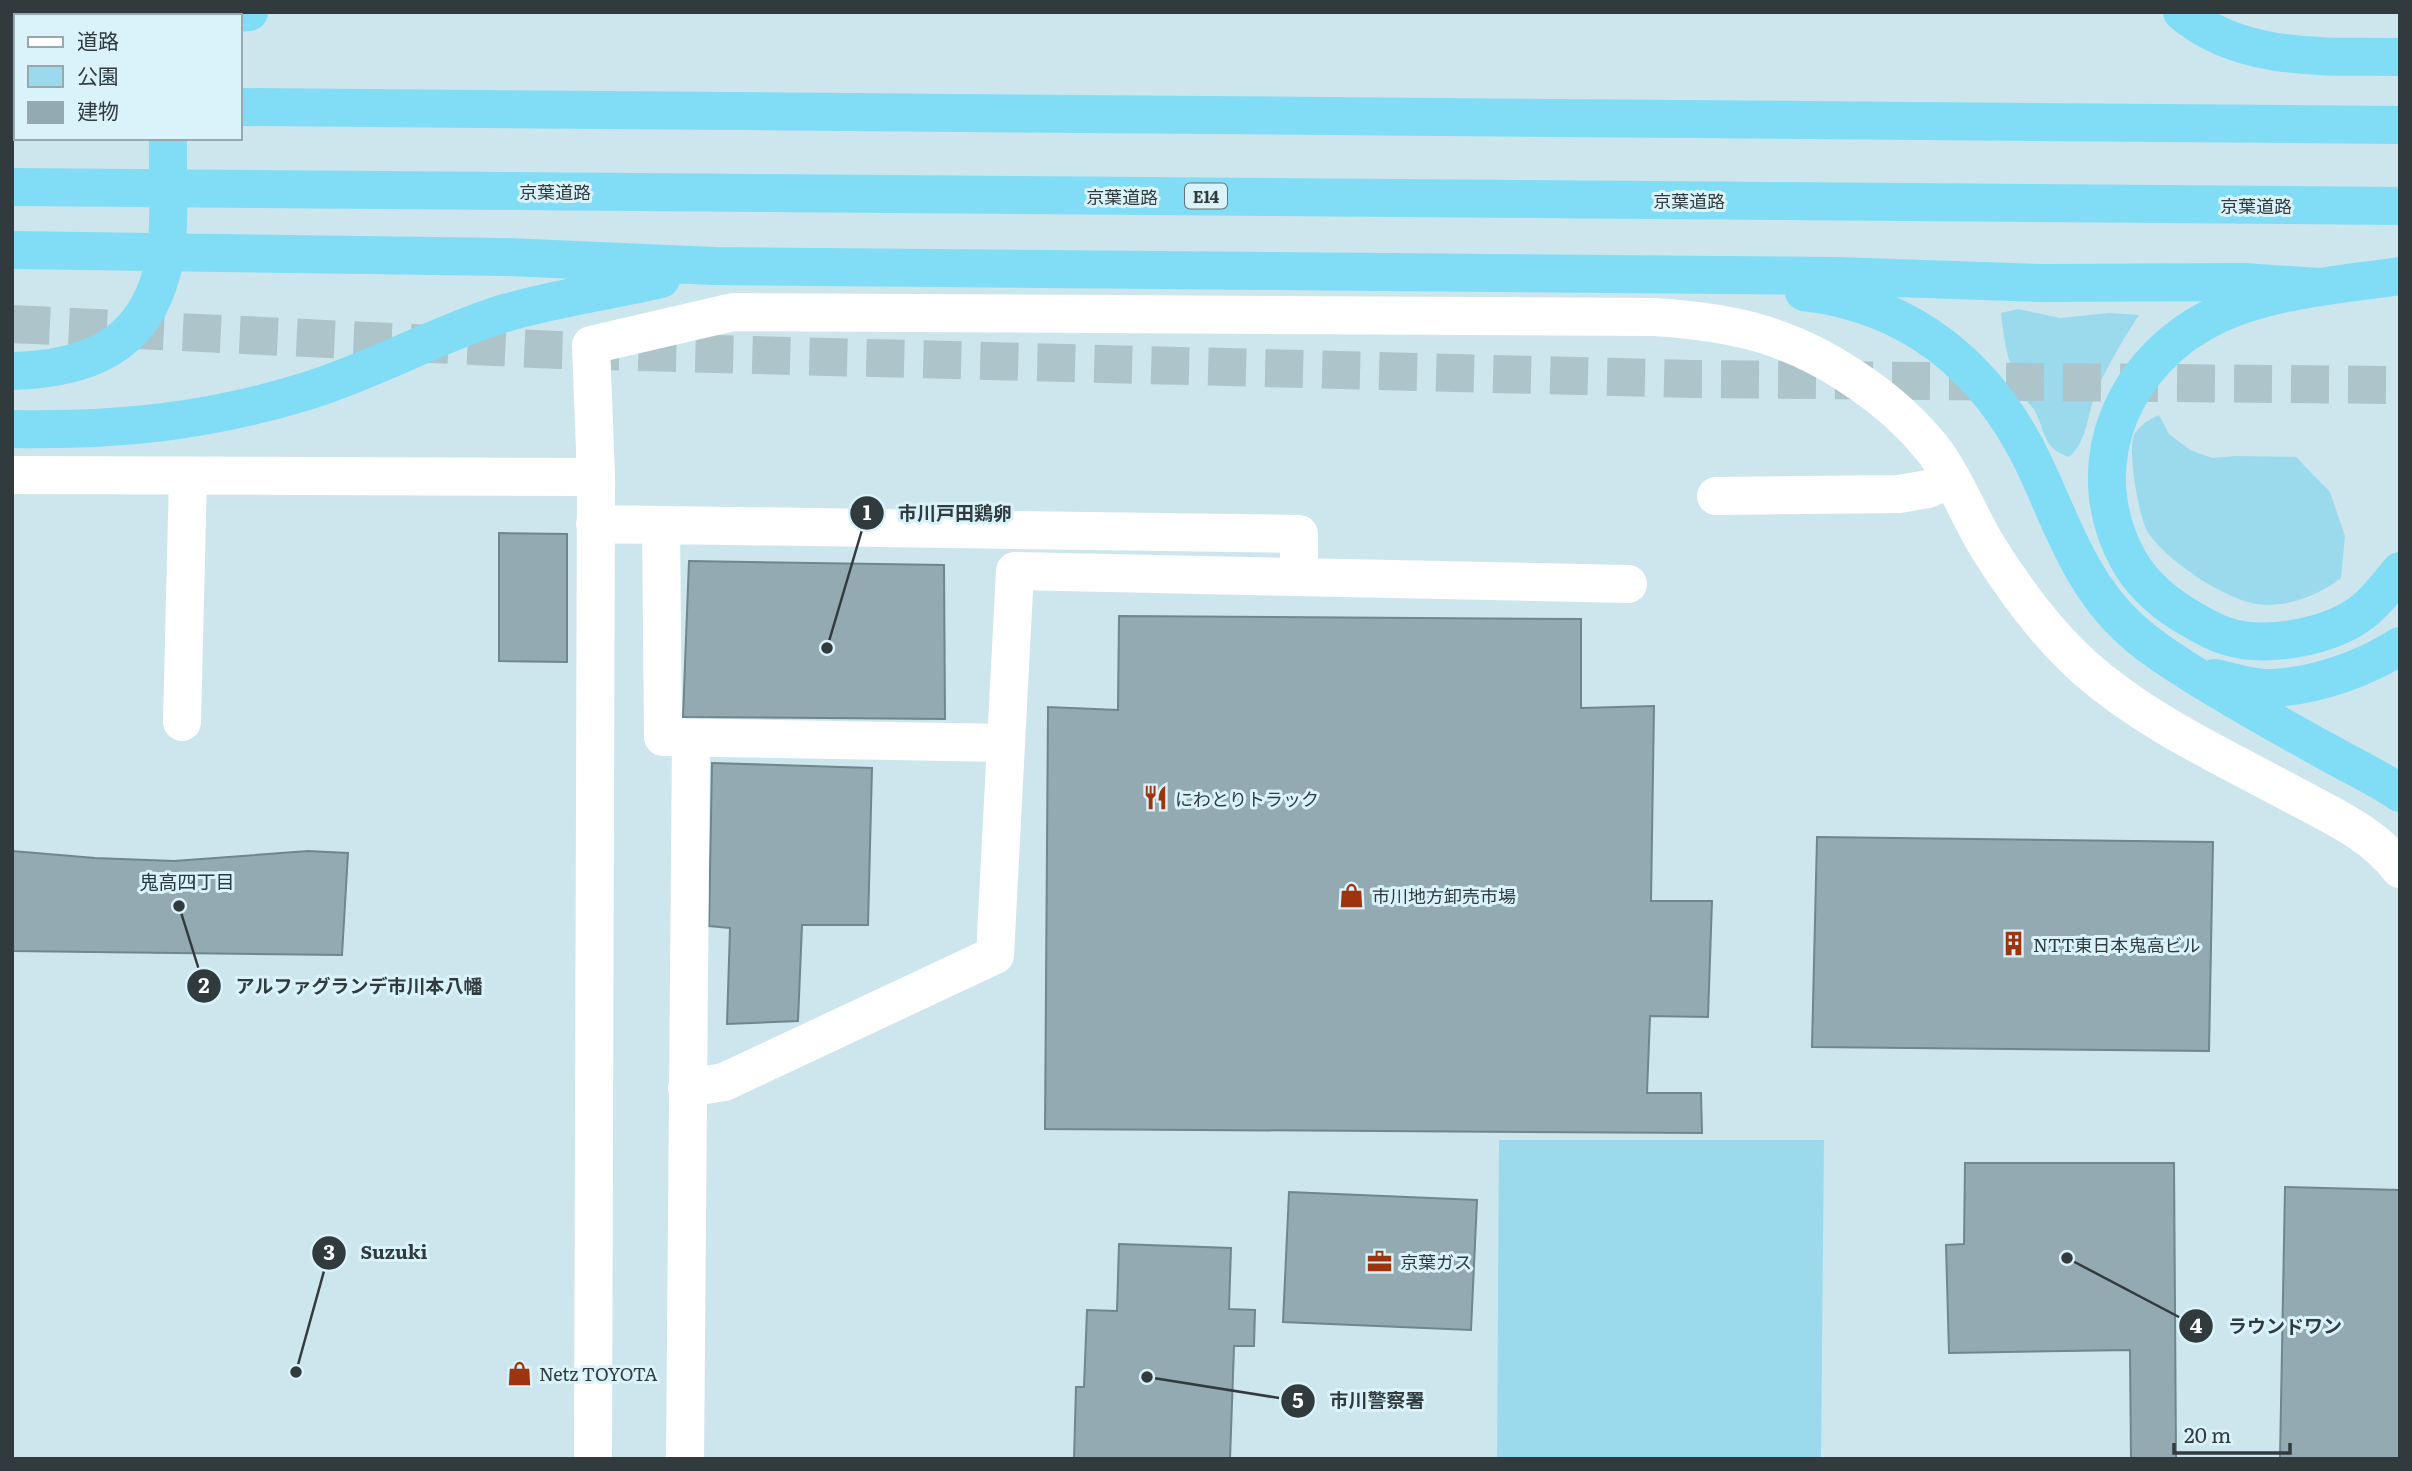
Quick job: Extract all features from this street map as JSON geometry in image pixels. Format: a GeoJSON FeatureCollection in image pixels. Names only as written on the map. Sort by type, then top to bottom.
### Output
{"type":"FeatureCollection","features":[{"type":"Feature","properties":{"kind":"highway"},"geometry":{"type":"LineString","coordinates":[[218,14],[249,12]]}},
{"type":"Feature","properties":{"kind":"highway"},"geometry":{"type":"LineString","coordinates":[[2182,12],[2213,32],[2260,49],[2322,56],[2400,57]]}},
{"type":"Feature","properties":{"kind":"highway"},"geometry":{"type":"LineString","coordinates":[[242,107],[2400,125]]}},
{"type":"Feature","properties":{"kind":"highway"},"geometry":{"type":"LineString","coordinates":[[12,371],[81,363],[121,342],[140,321],[163,270],[168,140]]}},
{"type":"Feature","properties":{"kind":"highway","name":"京葉道路"},"geometry":{"type":"LineString","coordinates":[[12,187],[2400,206]]}},
{"type":"Feature","properties":{"kind":"highway"},"geometry":{"type":"LineString","coordinates":[[12,250],[506,257],[714,266],[1838,276],[2041,283],[2243,282],[2319,287]]}},
{"type":"Feature","properties":{"kind":"highway"},"geometry":{"type":"LineString","coordinates":[[12,429],[141,426],[253,406],[351,375],[456,329],[505,313],[714,266]]}},
{"type":"Feature","properties":{"kind":"highway"},"geometry":{"type":"LineString","coordinates":[[1650,274],[1814,293],[1884,312],[1918,329],[1958,359],[1984,384],[2007,416],[2032,460],[2065,536],[2099,596],[2137,635],[2185,670],[2400,793]]}},
{"type":"Feature","properties":{"kind":"highway"},"geometry":{"type":"LineString","coordinates":[[2400,276],[2268,297],[2219,314],[2190,331],[2160,354],[2139,379],[2123,405],[2112,434],[2107,463],[2115,531],[2130,563],[2149,588],[2173,608],[2198,624],[2225,636],[2253,641],[2291,639],[2338,626],[2363,611],[2384,592],[2400,571]]}},
{"type":"Feature","properties":{"kind":"highway"},"geometry":{"type":"LineString","coordinates":[[2185,670],[2236,683],[2274,688],[2337,675],[2371,663],[2400,646]]}},
{"type":"Feature","properties":{"kind":"street"},"geometry":{"type":"LineString","coordinates":[[593,1459],[596,477],[592,345],[733,312],[1654,317],[1706,321],[1768,334],[1833,364],[1866,386],[1901,415],[1933,449],[1989,549],[2016,589],[2047,628],[2084,667],[2119,695],[2174,731],[2356,829],[2387,853],[2400,869]]}},
{"type":"Feature","properties":{"kind":"street"},"geometry":{"type":"LineString","coordinates":[[12,475],[596,477]]}},
{"type":"Feature","properties":{"kind":"street"},"geometry":{"type":"LineString","coordinates":[[182,722],[188,476]]}},
{"type":"Feature","properties":{"kind":"street"},"geometry":{"type":"LineString","coordinates":[[1716,496],[1899,494],[1928,489],[1950,479]]}},
{"type":"Feature","properties":{"kind":"street"},"geometry":{"type":"LineString","coordinates":[[595,524],[1299,534],[1299,577]]}},
{"type":"Feature","properties":{"kind":"street"},"geometry":{"type":"LineString","coordinates":[[661,526],[663,737],[1006,743]]}},
{"type":"Feature","properties":{"kind":"street"},"geometry":{"type":"LineString","coordinates":[[687,1088],[724,1082],[995,955],[1015,571],[1628,584]]}},
{"type":"Feature","properties":{"kind":"street"},"geometry":{"type":"LineString","coordinates":[[685,1459],[691,738]]}},
{"type":"Feature","properties":{"kind":"green space"},"geometry":{"type":"Polygon","coordinates":[[[2018,309],[2060,318],[2109,313],[2139,315],[2096,392],[2084,435],[2069,457],[2049,444],[2035,411],[2019,388],[2011,367],[2001,313],[2018,309]]]}},
{"type":"Feature","properties":{"kind":"green space"},"geometry":{"type":"Polygon","coordinates":[[[2159,415],[2169,434],[2190,450],[2212,458],[2296,457],[2330,492],[2345,536],[2341,578],[2323,590],[2301,599],[2278,604],[2256,604],[2212,586],[2169,556],[2145,527],[2138,501],[2132,455],[2136,431],[2159,415]]]}},
{"type":"Feature","properties":{"kind":"green space"},"geometry":{"type":"Polygon","coordinates":[[[1499,1140],[1824,1140],[1821,1459],[1497,1459],[1499,1140]]]}},
{"type":"Feature","properties":{"kind":"building"},"geometry":{"type":"Polygon","coordinates":[[[499,533],[567,534],[567,662],[499,661],[499,533]]]}},
{"type":"Feature","properties":{"kind":"building"},"geometry":{"type":"Polygon","coordinates":[[[689,561],[944,565],[945,719],[683,717],[689,561]]]}},
{"type":"Feature","properties":{"kind":"building"},"geometry":{"type":"Polygon","coordinates":[[[1119,616],[1581,619],[1581,708],[1654,706],[1651,901],[1712,901],[1708,1017],[1650,1016],[1647,1093],[1701,1093],[1702,1133],[1045,1129],[1048,707],[1118,710],[1119,616]]]}},
{"type":"Feature","properties":{"kind":"building"},"geometry":{"type":"Polygon","coordinates":[[[712,763],[872,768],[868,925],[802,925],[798,1021],[727,1024],[730,928],[709,926],[712,763]]]}},
{"type":"Feature","properties":{"kind":"building","name":"NTT東日本鬼高ビル"},"geometry":{"type":"Polygon","coordinates":[[[1817,837],[2213,842],[2209,1051],[1812,1047],[1817,837]]]}},
{"type":"Feature","properties":{"kind":"building"},"geometry":{"type":"Polygon","coordinates":[[[12,851],[174,861],[308,851],[348,853],[342,955],[12,951],[12,851]]]}},
{"type":"Feature","properties":{"kind":"building"},"geometry":{"type":"Polygon","coordinates":[[[1965,1163],[2174,1163],[2176,1459],[2131,1459],[2130,1350],[1949,1353],[1946,1245],[1964,1244],[1965,1163]]]}},
{"type":"Feature","properties":{"kind":"building"},"geometry":{"type":"Polygon","coordinates":[[[2285,1187],[2400,1190],[2400,1459],[2280,1459],[2285,1187]]]}},
{"type":"Feature","properties":{"kind":"building","name":"京葉ガス"},"geometry":{"type":"Polygon","coordinates":[[[1289,1192],[1477,1200],[1471,1330],[1283,1322],[1289,1192]]]}},
{"type":"Feature","properties":{"kind":"building"},"geometry":{"type":"Polygon","coordinates":[[[1119,1244],[1231,1248],[1229,1309],[1255,1310],[1254,1346],[1234,1346],[1230,1459],[1074,1459],[1076,1387],[1084,1387],[1087,1310],[1117,1311],[1119,1244]]]}},
{"type":"Feature","properties":{"kind":"tunnel"},"geometry":{"type":"LineString","coordinates":[[12,324],[558,350],[1693,379],[2400,385]]}},
{"type":"Feature","properties":{"kind":"place","name":"市川戸田鶏卵"},"geometry":{"type":"Point","coordinates":[827,648]}},
{"type":"Feature","properties":{"kind":"place","name":"にわとりトラック"},"geometry":{"type":"Point","coordinates":[1155,798]}},
{"type":"Feature","properties":{"kind":"place","name":"市川地方卸売市場"},"geometry":{"type":"Point","coordinates":[1352,895]}},
{"type":"Feature","properties":{"kind":"place","name":"アルファグランデ市川本八幡"},"geometry":{"type":"Point","coordinates":[179,906]}},
{"type":"Feature","properties":{"kind":"place","name":"NTT東日本鬼高ビル"},"geometry":{"type":"Point","coordinates":[2013,944]}},
{"type":"Feature","properties":{"kind":"place","name":"ラウンドワン"},"geometry":{"type":"Point","coordinates":[2067,1258]}},
{"type":"Feature","properties":{"kind":"place","name":"京葉ガス"},"geometry":{"type":"Point","coordinates":[1380,1261]}},
{"type":"Feature","properties":{"kind":"place","name":"Suzuki"},"geometry":{"type":"Point","coordinates":[296,1372]}},
{"type":"Feature","properties":{"kind":"place","name":"Netz TOYOTA"},"geometry":{"type":"Point","coordinates":[519,1373]}},
{"type":"Feature","properties":{"kind":"place","name":"市川警察署"},"geometry":{"type":"Point","coordinates":[1147,1377]}},
{"type":"Feature","properties":{"kind":"district","name":"鬼高四丁目"},"geometry":{"type":"Point","coordinates":[187,881]}}]}
